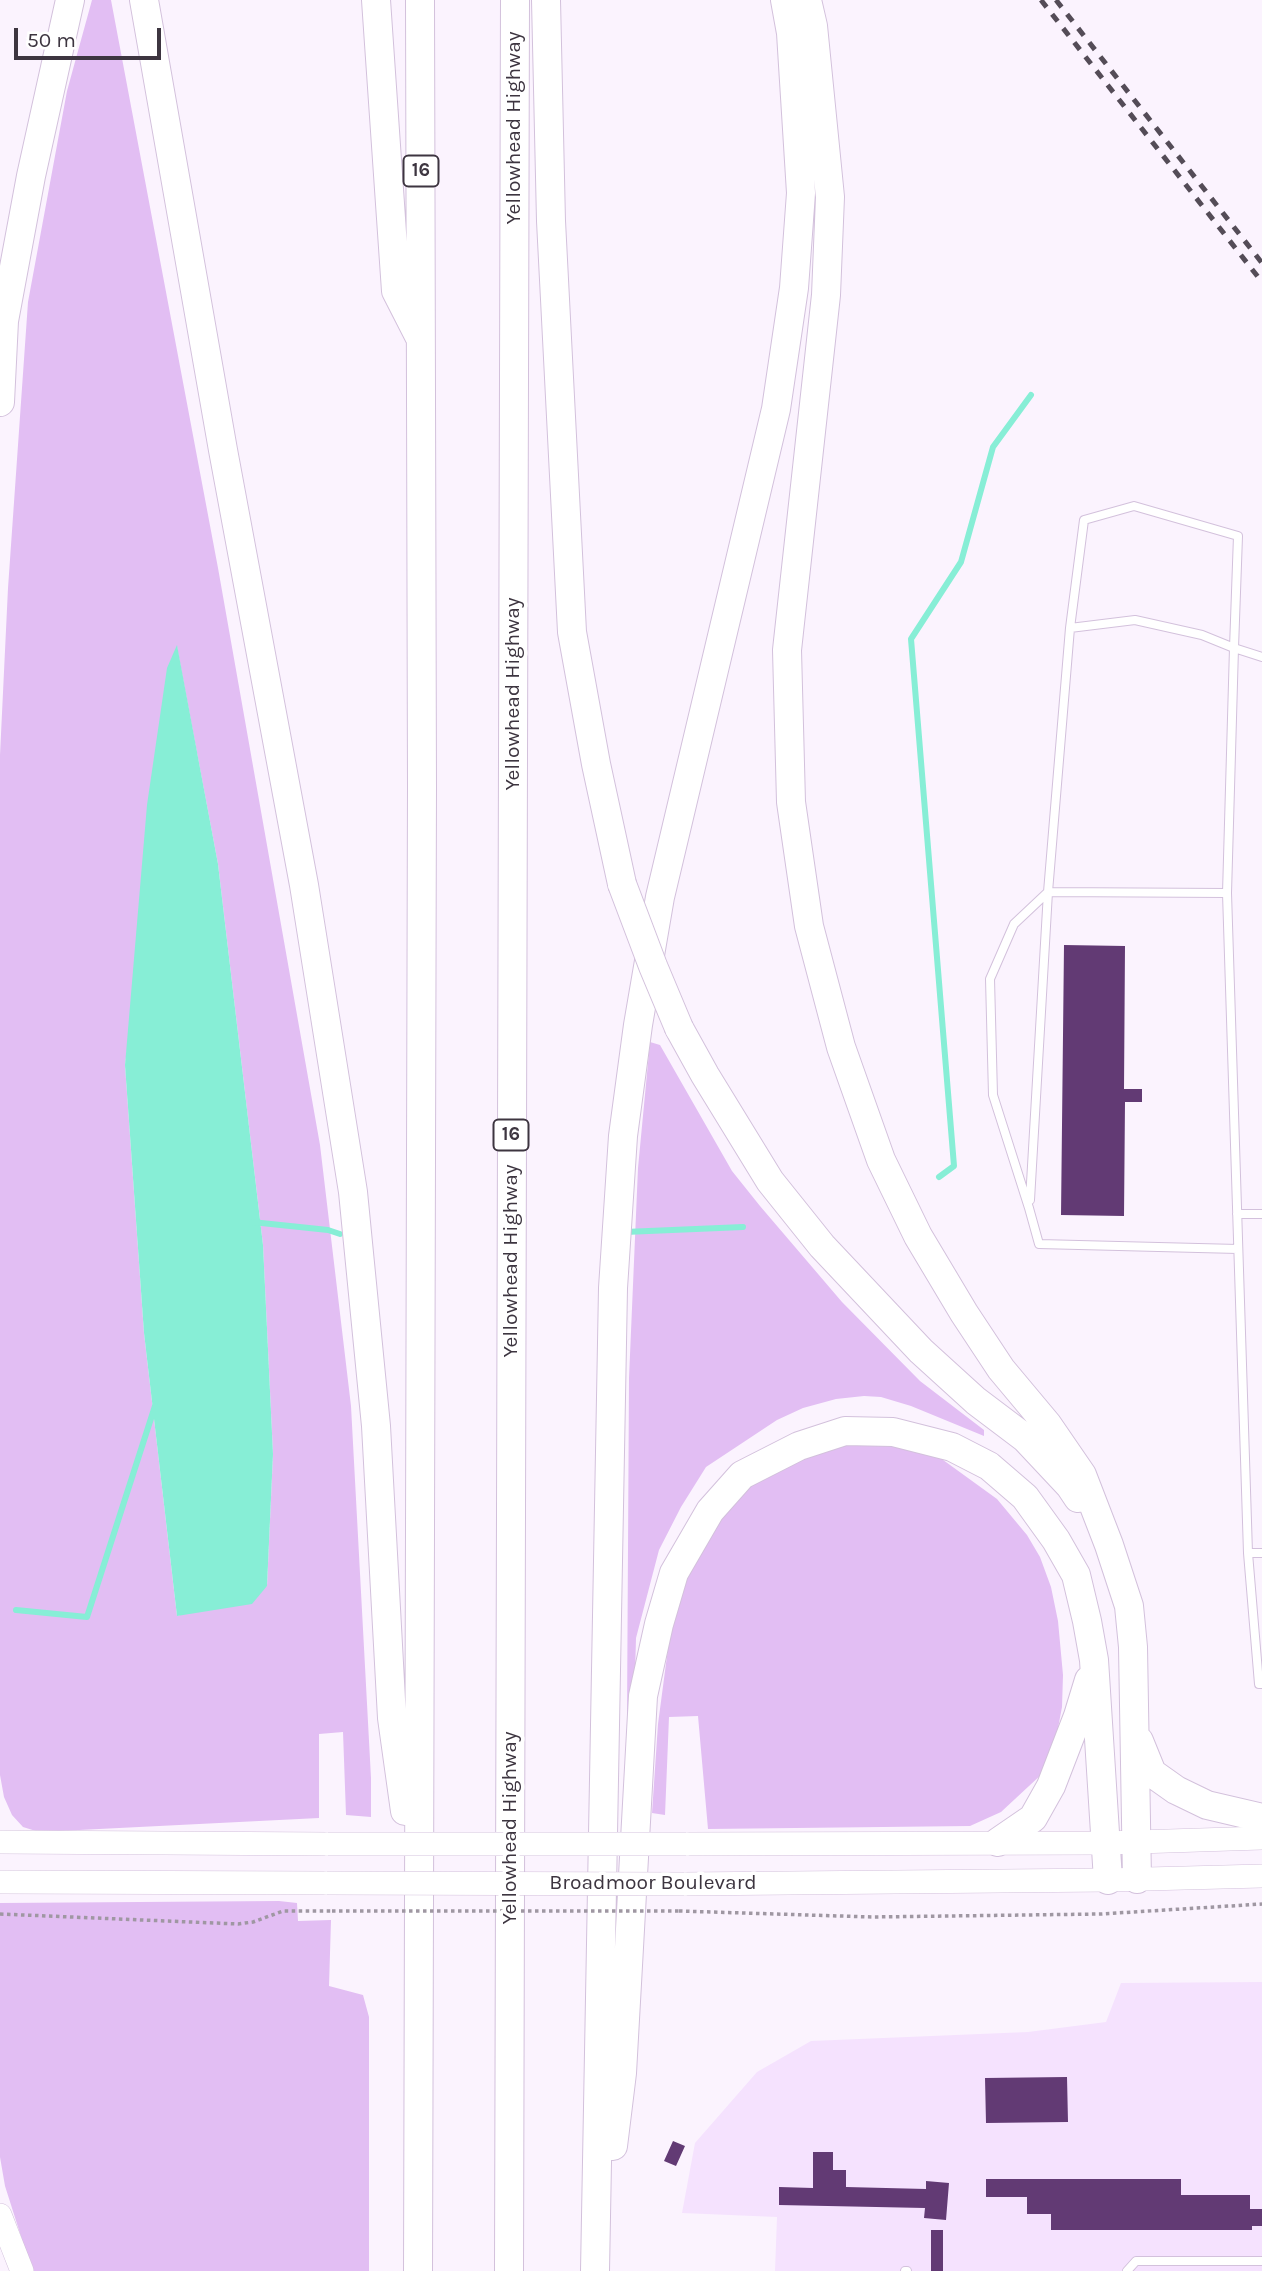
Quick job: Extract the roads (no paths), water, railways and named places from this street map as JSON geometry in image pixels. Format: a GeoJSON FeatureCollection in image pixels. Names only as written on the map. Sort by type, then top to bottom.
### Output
{"type":"FeatureCollection","features":[{"type":"Feature","properties":{"kind":"highway"},"geometry":{"type":"LineString","coordinates":[[0,402],[4,321],[31,176],[70,0]]}},
{"type":"Feature","properties":{"kind":"highway"},"geometry":{"type":"LineString","coordinates":[[144,0],[223,450],[304,885],[353,1192],[376,1426],[392,1718],[419,1916]]}},
{"type":"Feature","properties":{"kind":"highway"},"geometry":{"type":"LineString","coordinates":[[376,0],[396,291],[422,342]]}},
{"type":"Feature","properties":{"kind":"highway","name":"16"},"geometry":{"type":"LineString","coordinates":[[418,2271],[422,342],[420,0]]}},
{"type":"Feature","properties":{"kind":"highway","name":"Yellowhead Highway"},"geometry":{"type":"LineString","coordinates":[[509,2271],[515,0]]}},
{"type":"Feature","properties":{"kind":"highway"},"geometry":{"type":"LineString","coordinates":[[546,0],[551,221],[572,632],[596,764],[622,884],[679,1028],[770,1181],[822,1246],[921,1351],[976,1401],[1025,1438],[1070,1486],[1109,1545]]}},
{"type":"Feature","properties":{"kind":"highway"},"geometry":{"type":"LineString","coordinates":[[597,2271],[613,1288],[623,1136],[638,1025],[660,897],[776,409],[794,288],[801,193],[791,33],[785,0]]}},
{"type":"Feature","properties":{"kind":"highway"},"geometry":{"type":"LineString","coordinates":[[807,0],[813,26],[830,197],[826,295],[787,650],[792,802],[809,926],[841,1047],[881,1160],[918,1236],[964,1312],[1001,1368],[1047,1424],[1082,1475],[1109,1545],[1129,1606],[1133,1647],[1137,1878]]}},
{"type":"Feature","properties":{"kind":"highway"},"geometry":{"type":"LineString","coordinates":[[597,2271],[622,2073],[643,1696],[674,1573],[710,1511],[743,1475],[799,1446],[845,1431],[893,1432],[952,1447],[989,1466],[1025,1497],[1056,1540],[1076,1575],[1094,1660],[1108,1880]]}},
{"type":"Feature","properties":{"kind":"highway"},"geometry":{"type":"LineString","coordinates":[[998,1842],[1033,1818],[1051,1786],[1078,1716],[1094,1660]]}},
{"type":"Feature","properties":{"kind":"highway"},"geometry":{"type":"LineString","coordinates":[[1133,1728],[1152,1773],[1176,1790],[1207,1805],[1262,1818]]}},
{"type":"Feature","properties":{"kind":"main road","name":"Broadmoor Boulevard"},"geometry":{"type":"LineString","coordinates":[[0,1842],[1137,1843],[1262,1838]]}},
{"type":"Feature","properties":{"kind":"main road","name":"Broadmoor Boulevard"},"geometry":{"type":"LineString","coordinates":[[0,1882],[684,1884],[1262,1876]]}},
{"type":"Feature","properties":{"kind":"main road"},"geometry":{"type":"LineString","coordinates":[[0,2215],[22,2271]]}},
{"type":"Feature","properties":{"kind":"lane"},"geometry":{"type":"LineString","coordinates":[[1030,1208],[1048,892],[1070,628],[1084,520],[1134,506],[1238,536],[1227,893],[1248,1553],[1258,1628],[1259,1684],[1262,1684]]}},
{"type":"Feature","properties":{"kind":"lane"},"geometry":{"type":"LineString","coordinates":[[1070,628],[1135,620],[1202,635],[1262,657]]}},
{"type":"Feature","properties":{"kind":"lane"},"geometry":{"type":"LineString","coordinates":[[1227,893],[1048,892],[1014,924],[990,979],[993,1095],[1039,1244],[1238,1249]]}},
{"type":"Feature","properties":{"kind":"lane"},"geometry":{"type":"LineString","coordinates":[[1237,1214],[1262,1214]]}},
{"type":"Feature","properties":{"kind":"lane"},"geometry":{"type":"LineString","coordinates":[[1248,1553],[1262,1553]]}},
{"type":"Feature","properties":{"kind":"lane"},"geometry":{"type":"LineString","coordinates":[[1127,2271],[1136,2261],[1262,2261]]}},
{"type":"Feature","properties":{"kind":"waterway"},"geometry":{"type":"LineString","coordinates":[[939,1177],[954,1166],[911,639],[961,562],[993,447],[1031,395]]}},
{"type":"Feature","properties":{"kind":"waterway"},"geometry":{"type":"LineString","coordinates":[[252,1222],[328,1230],[340,1234]]}},
{"type":"Feature","properties":{"kind":"waterway"},"geometry":{"type":"LineString","coordinates":[[625,1232],[743,1227]]}},
{"type":"Feature","properties":{"kind":"waterway"},"geometry":{"type":"LineString","coordinates":[[16,1610],[87,1617],[155,1406]]}},
{"type":"Feature","properties":{"kind":"railway"},"geometry":{"type":"LineString","coordinates":[[1041,0],[1262,282]]}},
{"type":"Feature","properties":{"kind":"railway"},"geometry":{"type":"LineString","coordinates":[[1056,0],[1262,263]]}}]}
